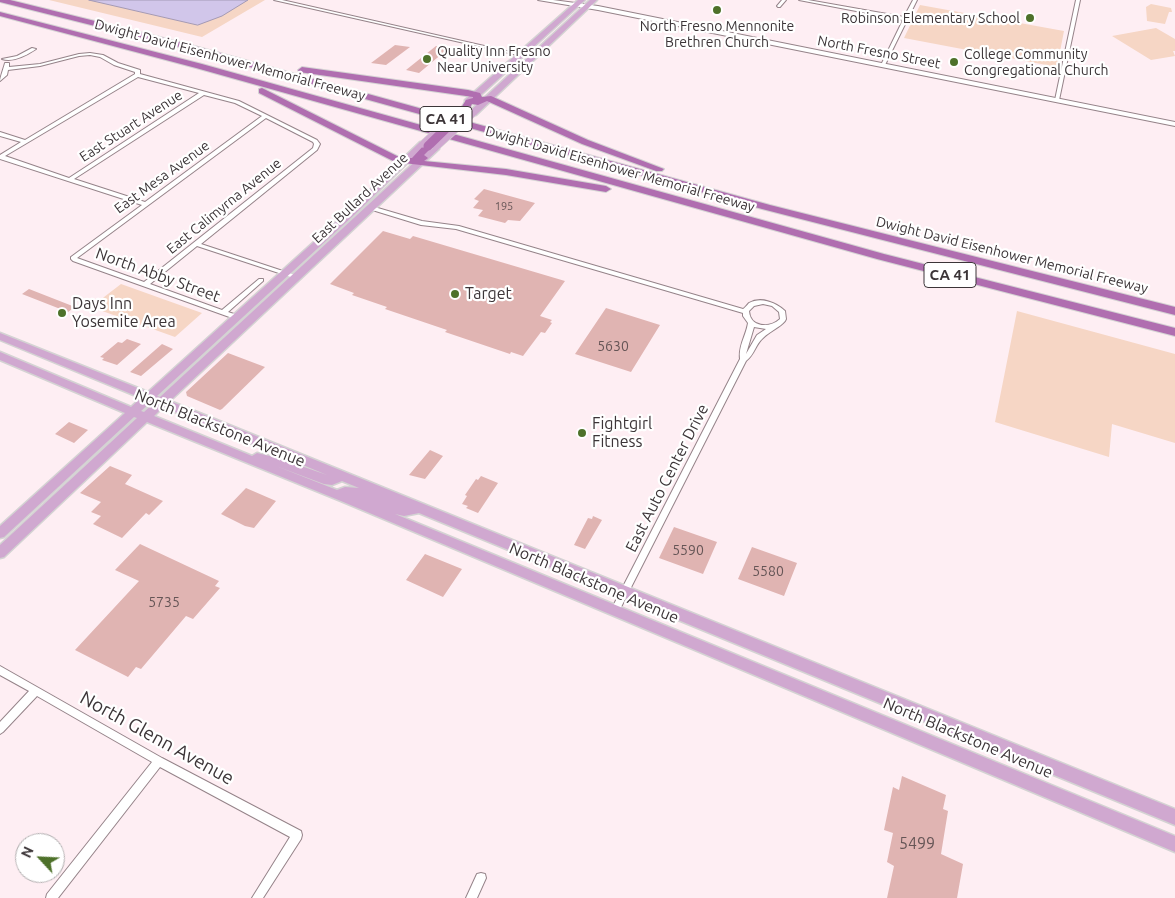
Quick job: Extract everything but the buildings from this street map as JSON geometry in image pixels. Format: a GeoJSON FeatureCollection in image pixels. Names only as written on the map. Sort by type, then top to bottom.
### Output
{"type":"FeatureCollection","features":[{"type":"Feature","properties":{"kind":"highway","name":"Dwight David Eisenhower Memorial Freeway"},"geometry":{"type":"LineString","coordinates":[[1,0],[177,44],[766,207],[1175,311]]}},
{"type":"Feature","properties":{"kind":"highway","name":"Dwight David Eisenhower Memorial Freeway"},"geometry":{"type":"LineString","coordinates":[[0,14],[199,66],[726,215],[1175,332]]}},
{"type":"Feature","properties":{"kind":"highway"},"geometry":{"type":"LineString","coordinates":[[177,44],[472,105],[749,199],[766,207]]}},
{"type":"Feature","properties":{"kind":"highway"},"geometry":{"type":"LineString","coordinates":[[199,66],[275,96],[404,162],[426,152],[472,105]]}},
{"type":"Feature","properties":{"kind":"highway"},"geometry":{"type":"LineString","coordinates":[[426,152],[506,172],[726,215]]}},
{"type":"Feature","properties":{"kind":"main road","name":"North Fresno Street"},"geometry":{"type":"LineString","coordinates":[[541,0],[582,4]]}},
{"type":"Feature","properties":{"kind":"main road","name":"North Fresno Street"},"geometry":{"type":"LineString","coordinates":[[561,0],[1175,124]]}},
{"type":"Feature","properties":{"kind":"main road"},"geometry":{"type":"LineString","coordinates":[[472,105],[522,55],[582,4],[594,0]]}},
{"type":"Feature","properties":{"kind":"main road"},"geometry":{"type":"LineString","coordinates":[[472,105],[582,4]]}},
{"type":"Feature","properties":{"kind":"main road","name":"East Bullard Avenue"},"geometry":{"type":"LineString","coordinates":[[0,533],[404,162],[426,152]]}},
{"type":"Feature","properties":{"kind":"main road","name":"East Bullard Avenue"},"geometry":{"type":"LineString","coordinates":[[0,553],[371,208],[426,152]]}},
{"type":"Feature","properties":{"kind":"main road","name":"North Blackstone Avenue"},"geometry":{"type":"LineString","coordinates":[[0,336],[1175,817]]}},
{"type":"Feature","properties":{"kind":"main road","name":"North Blackstone Avenue"},"geometry":{"type":"LineString","coordinates":[[0,356],[1175,844]]}},
{"type":"Feature","properties":{"kind":"main road"},"geometry":{"type":"LineString","coordinates":[[221,449],[278,462],[324,479],[332,480],[341,476]]}},
{"type":"Feature","properties":{"kind":"main road"},"geometry":{"type":"LineString","coordinates":[[338,495],[343,492],[353,491],[404,511],[420,508]]}},
{"type":"Feature","properties":{"kind":"main road"},"geometry":{"type":"LineString","coordinates":[[0,544],[34,510],[38,503],[37,498]]}},
{"type":"Feature","properties":{"kind":"street"},"geometry":{"type":"LineString","coordinates":[[276,0],[522,55]]}},
{"type":"Feature","properties":{"kind":"street"},"geometry":{"type":"LineString","coordinates":[[779,6],[784,0]]}},
{"type":"Feature","properties":{"kind":"street"},"geometry":{"type":"LineString","coordinates":[[800,0],[906,19]]}},
{"type":"Feature","properties":{"kind":"street"},"geometry":{"type":"LineString","coordinates":[[883,65],[915,0]]}},
{"type":"Feature","properties":{"kind":"street"},"geometry":{"type":"LineString","coordinates":[[1056,100],[1078,0]]}},
{"type":"Feature","properties":{"kind":"street"},"geometry":{"type":"LineString","coordinates":[[7,69],[2,58],[18,57],[34,49]]}},
{"type":"Feature","properties":{"kind":"street"},"geometry":{"type":"LineString","coordinates":[[7,69],[40,65],[90,54],[101,56],[116,64],[138,71],[137,75]]}},
{"type":"Feature","properties":{"kind":"street"},"geometry":{"type":"LineString","coordinates":[[0,80],[7,69]]}},
{"type":"Feature","properties":{"kind":"street"},"geometry":{"type":"LineString","coordinates":[[0,157],[137,75],[237,102],[266,116]]}},
{"type":"Feature","properties":{"kind":"street","name":"East Stuart Avenue"},"geometry":{"type":"LineString","coordinates":[[71,179],[203,93]]}},
{"type":"Feature","properties":{"kind":"street","name":"East Calimyrna Avenue"},"geometry":{"type":"LineString","coordinates":[[145,286],[315,149],[317,144],[315,141],[266,116]]}},
{"type":"Feature","properties":{"kind":"street","name":"East Mesa Avenue"},"geometry":{"type":"LineString","coordinates":[[73,258],[266,116]]}},
{"type":"Feature","properties":{"kind":"street"},"geometry":{"type":"LineString","coordinates":[[0,134],[26,142]]}},
{"type":"Feature","properties":{"kind":"street"},"geometry":{"type":"LineString","coordinates":[[0,157],[145,204]]}},
{"type":"Feature","properties":{"kind":"street"},"geometry":{"type":"LineString","coordinates":[[371,208],[421,223],[457,227],[746,312],[751,322],[760,327],[774,327],[781,322],[784,315],[774,305],[757,303],[748,307],[746,312]]}},
{"type":"Feature","properties":{"kind":"street"},"geometry":{"type":"LineString","coordinates":[[196,244],[296,278]]}},
{"type":"Feature","properties":{"kind":"street","name":"North Abby Street"},"geometry":{"type":"LineString","coordinates":[[73,258],[145,286],[235,317]]}},
{"type":"Feature","properties":{"kind":"street"},"geometry":{"type":"LineString","coordinates":[[224,313],[261,280]]}},
{"type":"Feature","properties":{"kind":"street","name":"East Auto Center Drive"},"geometry":{"type":"LineString","coordinates":[[743,359],[741,353],[751,332],[751,322]]}},
{"type":"Feature","properties":{"kind":"street","name":"East Auto Center Drive"},"geometry":{"type":"LineString","coordinates":[[615,610],[743,359],[749,355],[759,337],[774,327]]}},
{"type":"Feature","properties":{"kind":"street","name":"North Glenn Avenue"},"geometry":{"type":"LineString","coordinates":[[0,670],[160,761],[297,835],[257,898]]}},
{"type":"Feature","properties":{"kind":"street"},"geometry":{"type":"LineString","coordinates":[[0,729],[36,690]]}},
{"type":"Feature","properties":{"kind":"street"},"geometry":{"type":"LineString","coordinates":[[51,898],[160,761]]}},
{"type":"Feature","properties":{"kind":"street"},"geometry":{"type":"LineString","coordinates":[[471,898],[481,878]]}},
{"type":"Feature","properties":{"kind":"shaded area"},"geometry":{"type":"Polygon","coordinates":[[[49,0],[265,0],[202,37],[49,0]]]}},
{"type":"Feature","properties":{"kind":"shaded area"},"geometry":{"type":"Polygon","coordinates":[[[89,0],[248,0],[222,16],[198,25],[89,0]]]}},
{"type":"Feature","properties":{"kind":"shaded area"},"geometry":{"type":"Polygon","coordinates":[[[1151,4],[1171,8],[1172,12],[1169,12],[1165,24],[1147,21],[1146,7],[1151,4]]]}},
{"type":"Feature","properties":{"kind":"shaded area"},"geometry":{"type":"Polygon","coordinates":[[[920,5],[1064,31],[1057,67],[904,38],[920,5]]]}},
{"type":"Feature","properties":{"kind":"shaded area"},"geometry":{"type":"Polygon","coordinates":[[[1156,28],[1175,39],[1175,51],[1173,51],[1175,56],[1151,60],[1112,36],[1156,28]]]}},
{"type":"Feature","properties":{"kind":"shaded area"},"geometry":{"type":"Polygon","coordinates":[[[121,284],[202,313],[175,337],[91,307],[121,284]]]}},
{"type":"Feature","properties":{"kind":"shaded area"},"geometry":{"type":"Polygon","coordinates":[[[1017,311],[1175,354],[1175,443],[1112,424],[1109,457],[995,422],[1017,311]]]}},
{"type":"Feature","properties":{"kind":"place","name":"North Fresno Mennonite Brethren Church"},"geometry":{"type":"Point","coordinates":[717,10]}},
{"type":"Feature","properties":{"kind":"place","name":"Robinson Elementary School"},"geometry":{"type":"Point","coordinates":[1030,18]}},
{"type":"Feature","properties":{"kind":"place","name":"Quality Inn Fresno Near University"},"geometry":{"type":"Point","coordinates":[427,59]}},
{"type":"Feature","properties":{"kind":"place","name":"College Community Congregational Church"},"geometry":{"type":"Point","coordinates":[954,62]}},
{"type":"Feature","properties":{"kind":"place","name":"Target"},"geometry":{"type":"Point","coordinates":[455,294]}},
{"type":"Feature","properties":{"kind":"place","name":"Days Inn Yosemite Area"},"geometry":{"type":"Point","coordinates":[62,313]}},
{"type":"Feature","properties":{"kind":"place","name":"Fightgirl Fitness"},"geometry":{"type":"Point","coordinates":[582,433]}}]}
